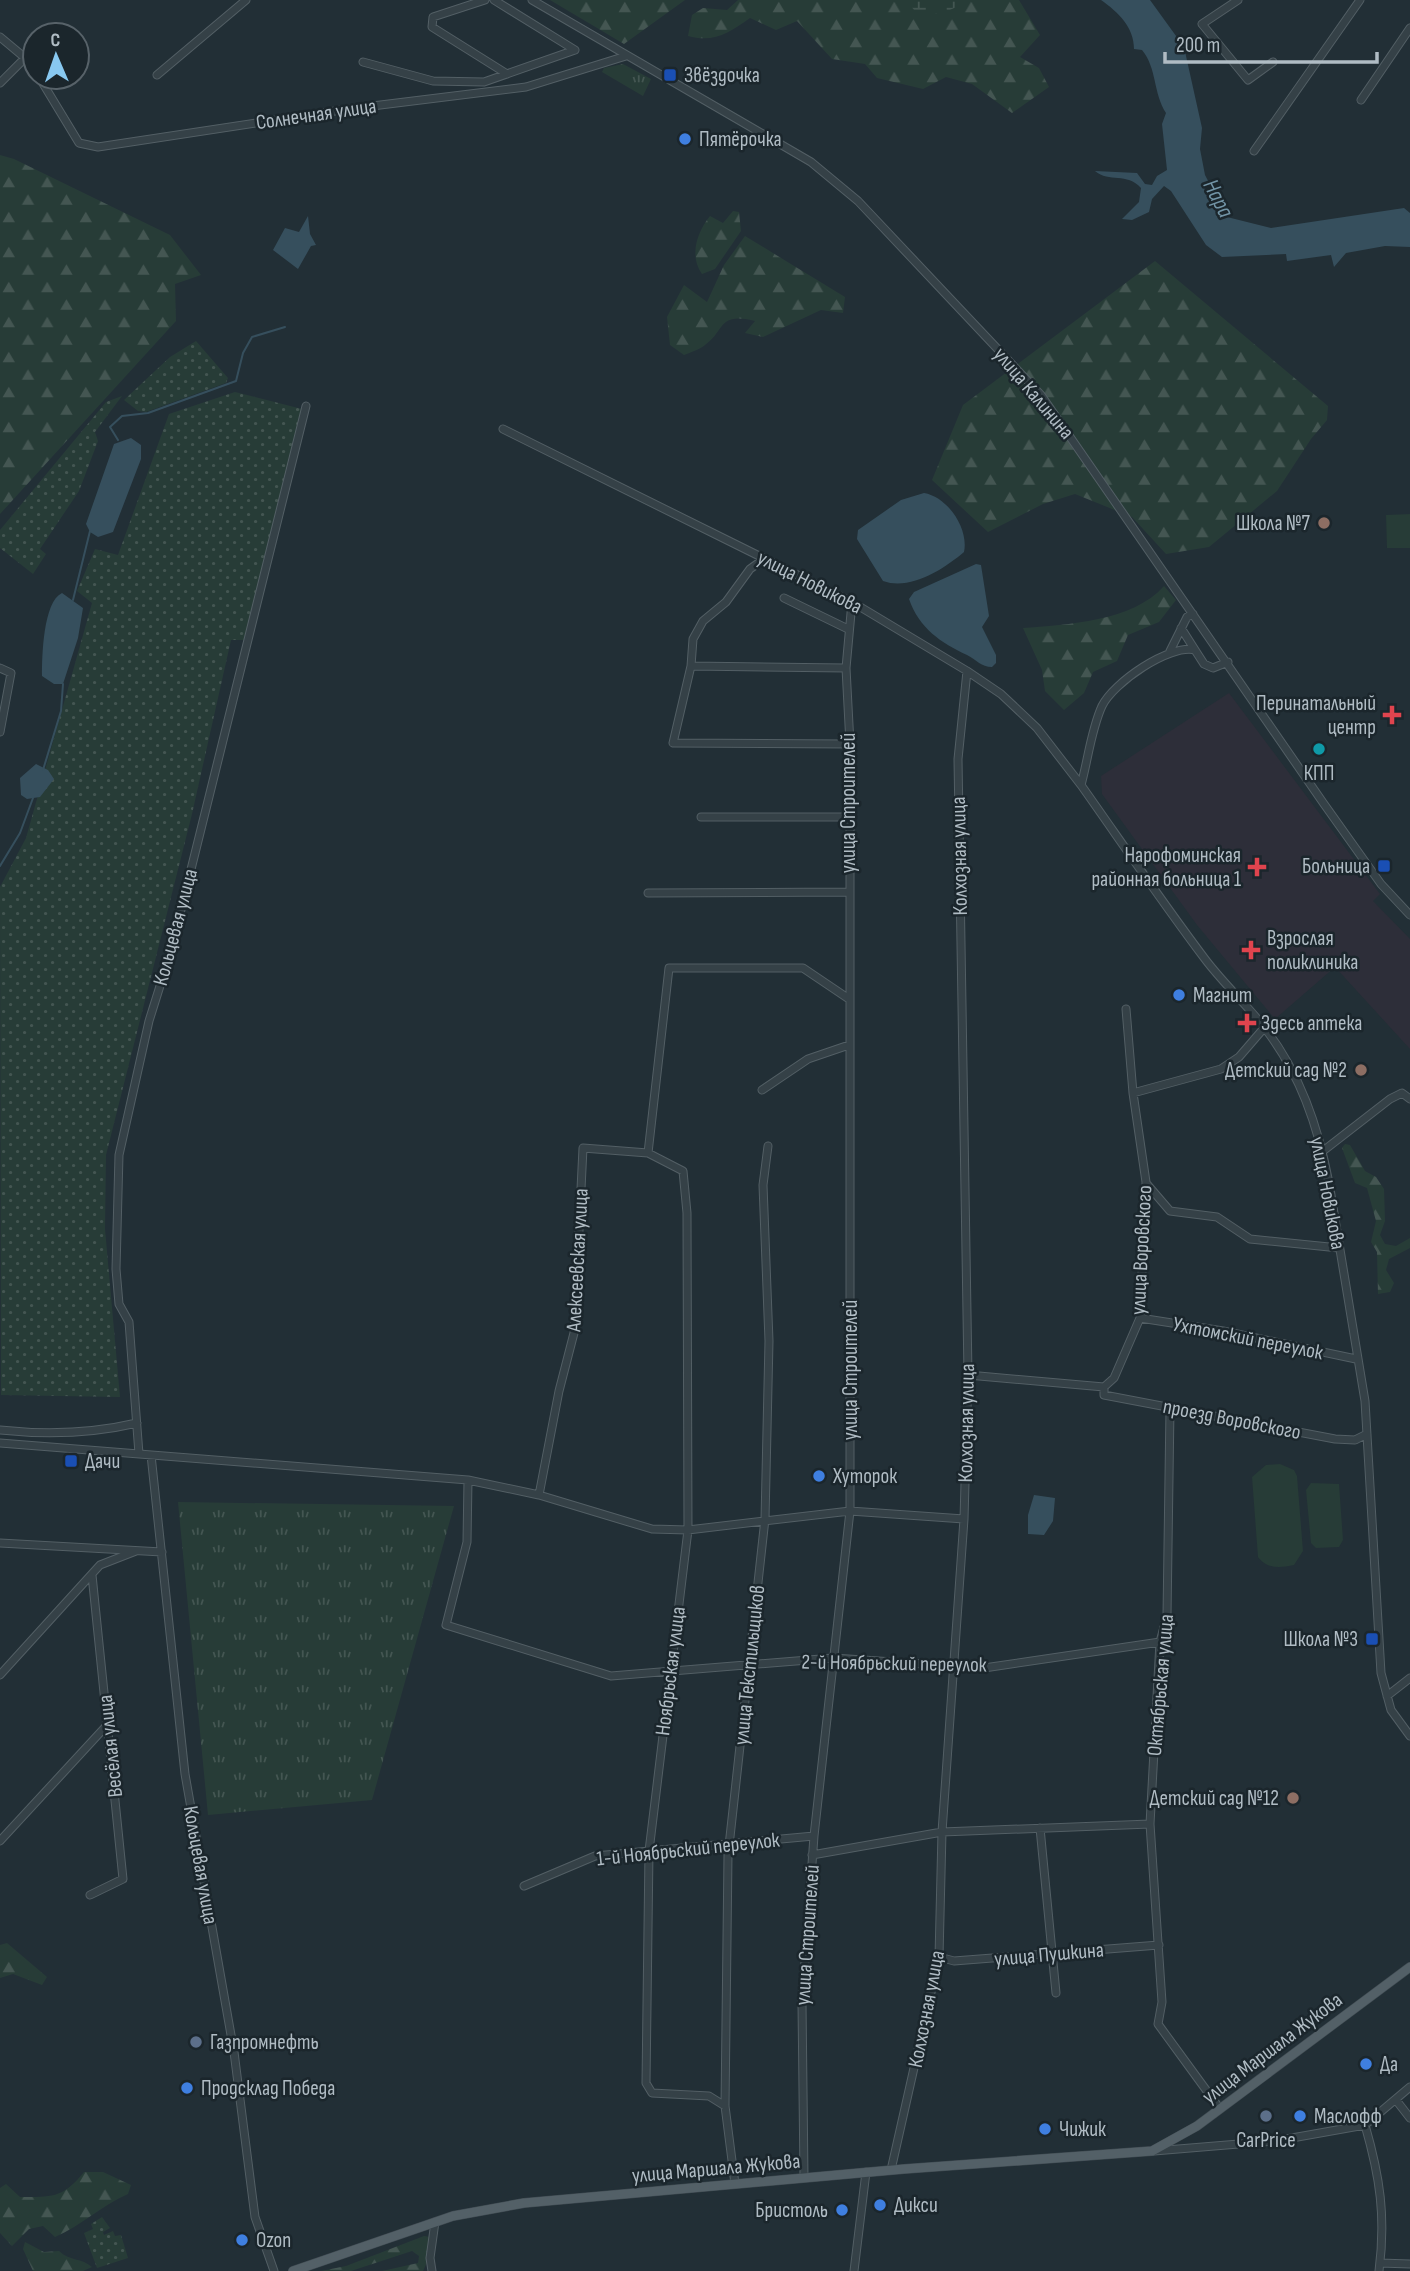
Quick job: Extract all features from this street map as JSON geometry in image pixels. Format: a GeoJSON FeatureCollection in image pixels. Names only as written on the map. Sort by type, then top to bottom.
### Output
{"type":"FeatureCollection","features":[{"type":"Feature","properties":{"kind":"main road","name":"улица Маршала Жукова"},"geometry":{"type":"LineString","coordinates":[[293,2271],[435,2222],[482,2209],[524,2203],[804,2177],[1152,2151],[1177,2139],[1220,2109],[1410,1967]]}},
{"type":"Feature","properties":{"kind":"street"},"geometry":{"type":"LineString","coordinates":[[157,75],[246,0]]}},
{"type":"Feature","properties":{"kind":"street"},"geometry":{"type":"LineString","coordinates":[[485,0],[433,18],[432,27],[510,74],[526,87]]}},
{"type":"Feature","properties":{"kind":"street"},"geometry":{"type":"LineString","coordinates":[[363,62],[433,81],[484,82],[575,50],[494,0]]}},
{"type":"Feature","properties":{"kind":"street","name":"улица Калинина"},"geometry":{"type":"LineString","coordinates":[[531,0],[811,162],[858,201],[1041,395],[1324,804],[1381,884],[1410,915]]}},
{"type":"Feature","properties":{"kind":"street"},"geometry":{"type":"LineString","coordinates":[[1238,0],[1202,24],[1248,80],[1273,62]]}},
{"type":"Feature","properties":{"kind":"street"},"geometry":{"type":"LineString","coordinates":[[1254,151],[1360,0]]}},
{"type":"Feature","properties":{"kind":"street"},"geometry":{"type":"LineString","coordinates":[[1361,100],[1410,28]]}},
{"type":"Feature","properties":{"kind":"street"},"geometry":{"type":"LineString","coordinates":[[0,37],[21,54]]}},
{"type":"Feature","properties":{"kind":"street","name":"Солнечная улица"},"geometry":{"type":"LineString","coordinates":[[48,91],[79,143],[97,147],[348,109],[526,87],[626,56]]}},
{"type":"Feature","properties":{"kind":"street"},"geometry":{"type":"LineString","coordinates":[[0,83],[21,63]]}},
{"type":"Feature","properties":{"kind":"street","name":"Кольцевая улица"},"geometry":{"type":"LineString","coordinates":[[139,1454],[129,1322],[119,1304],[116,1269],[119,1155],[149,1021],[170,954],[306,406]]}},
{"type":"Feature","properties":{"kind":"street","name":"улица Новикова"},"geometry":{"type":"LineString","coordinates":[[503,429],[852,602],[1001,694],[1037,728],[1082,785],[1207,961],[1264,1028],[1291,1067],[1306,1097],[1323,1151],[1367,1434],[1381,1673],[1391,1710],[1410,1736]]}},
{"type":"Feature","properties":{"kind":"street"},"geometry":{"type":"LineString","coordinates":[[764,559],[750,569],[726,602],[702,621],[693,639],[691,666],[673,743],[850,744]]}},
{"type":"Feature","properties":{"kind":"street"},"geometry":{"type":"LineString","coordinates":[[784,598],[848,629]]}},
{"type":"Feature","properties":{"kind":"street","name":"улица Строителей"},"geometry":{"type":"LineString","coordinates":[[804,2177],[802,2016],[812,1855],[850,1511],[850,744],[846,668],[852,602]]}},
{"type":"Feature","properties":{"kind":"street"},"geometry":{"type":"LineString","coordinates":[[1082,785],[1102,706],[1126,680],[1170,651],[1181,628],[1193,614]]}},
{"type":"Feature","properties":{"kind":"street"},"geometry":{"type":"LineString","coordinates":[[1181,628],[1204,664],[1213,668],[1228,663]]}},
{"type":"Feature","properties":{"kind":"street"},"geometry":{"type":"LineString","coordinates":[[1170,651],[1195,650]]}},
{"type":"Feature","properties":{"kind":"street"},"geometry":{"type":"LineString","coordinates":[[691,666],[846,668]]}},
{"type":"Feature","properties":{"kind":"street"},"geometry":{"type":"LineString","coordinates":[[0,668],[11,673],[0,732]]}},
{"type":"Feature","properties":{"kind":"street","name":"Колхозная улица"},"geometry":{"type":"LineString","coordinates":[[891,2170],[939,1957],[942,1832],[964,1519],[968,1375],[958,760],[967,671]]}},
{"type":"Feature","properties":{"kind":"street"},"geometry":{"type":"LineString","coordinates":[[701,817],[849,817]]}},
{"type":"Feature","properties":{"kind":"street"},"geometry":{"type":"LineString","coordinates":[[648,893],[848,892]]}},
{"type":"Feature","properties":{"kind":"street"},"geometry":{"type":"LineString","coordinates":[[648,1153],[668,968],[803,968],[849,999]]}},
{"type":"Feature","properties":{"kind":"street","name":"улица Воровского"},"geometry":{"type":"LineString","coordinates":[[1104,1387],[1114,1378],[1140,1318],[1146,1182],[1133,1093],[1126,1009]]}},
{"type":"Feature","properties":{"kind":"street"},"geometry":{"type":"LineString","coordinates":[[1133,1093],[1221,1069],[1239,1057],[1264,1028]]}},
{"type":"Feature","properties":{"kind":"street"},"geometry":{"type":"LineString","coordinates":[[762,1090],[808,1059],[849,1045]]}},
{"type":"Feature","properties":{"kind":"street"},"geometry":{"type":"LineString","coordinates":[[1323,1151],[1390,1099],[1402,1093],[1410,1099]]}},
{"type":"Feature","properties":{"kind":"street","name":"улица Текстильщиков"},"geometry":{"type":"LineString","coordinates":[[735,2184],[725,2106],[729,1844],[765,1519],[769,1341],[763,1185],[768,1146]]}},
{"type":"Feature","properties":{"kind":"street","name":"Алексеевская улица"},"geometry":{"type":"LineString","coordinates":[[539,1495],[574,1333],[583,1148],[648,1153]]}},
{"type":"Feature","properties":{"kind":"street","name":"Ноябрьская улица"},"geometry":{"type":"LineString","coordinates":[[648,1153],[683,1171],[687,1213],[688,1530],[649,1851],[646,2083],[652,2093],[709,2096],[725,2106]]}},
{"type":"Feature","properties":{"kind":"street"},"geometry":{"type":"LineString","coordinates":[[1146,1182],[1170,1211],[1217,1217],[1250,1239],[1339,1248]]}},
{"type":"Feature","properties":{"kind":"street","name":"Ухтомский переулок"},"geometry":{"type":"LineString","coordinates":[[1140,1318],[1223,1331],[1356,1359]]}},
{"type":"Feature","properties":{"kind":"street"},"geometry":{"type":"LineString","coordinates":[[968,1375],[1104,1387]]}},
{"type":"Feature","properties":{"kind":"street","name":"проезд Воровского"},"geometry":{"type":"LineString","coordinates":[[1104,1387],[1104,1395],[1335,1439],[1355,1440],[1367,1434]]}},
{"type":"Feature","properties":{"kind":"street","name":"Октябрьская улица"},"geometry":{"type":"LineString","coordinates":[[1170,1408],[1167,1616],[1160,1642],[1150,1824],[1162,2002],[1158,2024],[1220,2109]]}},
{"type":"Feature","properties":{"kind":"street"},"geometry":{"type":"LineString","coordinates":[[0,1430],[44,1434],[98,1432],[137,1423]]}},
{"type":"Feature","properties":{"kind":"street"},"geometry":{"type":"LineString","coordinates":[[0,1443],[468,1480],[539,1495],[652,1529],[688,1530],[850,1511],[964,1519]]}},
{"type":"Feature","properties":{"kind":"street","name":"Кольцевая улица"},"geometry":{"type":"LineString","coordinates":[[151,1455],[185,1774],[234,2052],[255,2217],[274,2271]]}},
{"type":"Feature","properties":{"kind":"street","name":"2-й Ноябрьский переулок"},"geometry":{"type":"LineString","coordinates":[[468,1480],[467,1542],[446,1625],[611,1676],[834,1658],[952,1668],[984,1668],[1160,1642]]}},
{"type":"Feature","properties":{"kind":"street"},"geometry":{"type":"LineString","coordinates":[[0,1544],[162,1552]]}},
{"type":"Feature","properties":{"kind":"street"},"geometry":{"type":"LineString","coordinates":[[0,1675],[100,1564],[136,1551]]}},
{"type":"Feature","properties":{"kind":"street","name":"Весёлая улица"},"geometry":{"type":"LineString","coordinates":[[90,1895],[124,1879],[92,1575]]}},
{"type":"Feature","properties":{"kind":"street"},"geometry":{"type":"LineString","coordinates":[[1387,1696],[1410,1678]]}},
{"type":"Feature","properties":{"kind":"street"},"geometry":{"type":"LineString","coordinates":[[0,1841],[108,1724]]}},
{"type":"Feature","properties":{"kind":"street"},"geometry":{"type":"LineString","coordinates":[[812,1855],[942,1832],[1150,1824]]}},
{"type":"Feature","properties":{"kind":"street"},"geometry":{"type":"LineString","coordinates":[[1040,1828],[1056,1993]]}},
{"type":"Feature","properties":{"kind":"street","name":"1-й Ноябрьский переулок"},"geometry":{"type":"LineString","coordinates":[[524,1885],[596,1856],[814,1836]]}},
{"type":"Feature","properties":{"kind":"street","name":"улица Пушкина"},"geometry":{"type":"LineString","coordinates":[[939,1957],[954,1961],[1158,1945]]}},
{"type":"Feature","properties":{"kind":"street","name":"улица Маршала Жукова"},"geometry":{"type":"LineString","coordinates":[[1152,2151],[1275,2141],[1365,2125],[1410,2087]]}},
{"type":"Feature","properties":{"kind":"street"},"geometry":{"type":"LineString","coordinates":[[1396,2100],[1410,2118]]}},
{"type":"Feature","properties":{"kind":"street"},"geometry":{"type":"LineString","coordinates":[[1365,2125],[1381,2189],[1380,2267],[1410,2264]]}},
{"type":"Feature","properties":{"kind":"street"},"geometry":{"type":"LineString","coordinates":[[854,2271],[866,2172]]}},
{"type":"Feature","properties":{"kind":"street"},"geometry":{"type":"LineString","coordinates":[[432,2271],[430,2258],[435,2222]]}},
{"type":"Feature","properties":{"kind":"shaded area","name":"Нарофоминская районная больница 1"},"geometry":{"type":"Polygon","coordinates":[[[1229,693],[1380,894],[1373,901],[1410,939],[1410,1049],[1335,967],[1275,1019],[1197,925],[1102,794],[1101,776],[1229,693]]]}},
{"type":"Feature","properties":{"kind":"green space"},"geometry":{"type":"Polygon","coordinates":[[[550,0],[685,0],[624,44],[550,0]]]}},
{"type":"Feature","properties":{"kind":"green space"},"geometry":{"type":"Polygon","coordinates":[[[738,0],[1019,0],[1040,35],[1020,57],[1039,68],[1049,87],[1012,113],[972,84],[946,77],[923,89],[877,78],[865,64],[832,59],[797,21],[776,30],[750,18],[721,35],[706,38],[688,36],[692,15],[703,8],[727,10],[738,0]]]}},
{"type":"Feature","properties":{"kind":"green space"},"geometry":{"type":"Polygon","coordinates":[[[906,0],[965,0],[949,10],[919,16],[906,0]]]}},
{"type":"Feature","properties":{"kind":"green space"},"geometry":{"type":"Polygon","coordinates":[[[623,64],[651,79],[643,96],[602,72],[604,68],[623,64]]]}},
{"type":"Feature","properties":{"kind":"green space"},"geometry":{"type":"Polygon","coordinates":[[[0,155],[14,159],[170,235],[201,275],[175,284],[176,321],[0,514],[0,155]]]}},
{"type":"Feature","properties":{"kind":"green space"},"geometry":{"type":"Polygon","coordinates":[[[733,211],[739,212],[741,231],[715,269],[702,274],[695,252],[701,229],[710,216],[723,223],[733,211]]]}},
{"type":"Feature","properties":{"kind":"green space"},"geometry":{"type":"Polygon","coordinates":[[[745,236],[845,297],[843,313],[821,310],[763,337],[745,333],[755,321],[734,319],[724,324],[703,347],[684,355],[670,345],[667,317],[684,285],[707,302],[724,265],[745,236]]]}},
{"type":"Feature","properties":{"kind":"green space"},"geometry":{"type":"Polygon","coordinates":[[[1155,261],[1328,406],[1327,420],[1311,439],[1277,491],[1209,547],[1166,554],[1132,517],[1075,494],[1043,504],[988,532],[932,480],[963,405],[1155,261]]]}},
{"type":"Feature","properties":{"kind":"green space"},"geometry":{"type":"Polygon","coordinates":[[[196,341],[228,378],[226,383],[146,412],[138,411],[124,400],[170,357],[196,341]]]}},
{"type":"Feature","properties":{"kind":"green space"},"geometry":{"type":"Polygon","coordinates":[[[235,392],[302,409],[246,640],[231,640],[192,814],[106,1155],[105,1229],[120,1397],[1,1395],[0,887],[26,838],[92,603],[77,591],[95,549],[118,555],[169,414],[235,392]]]}},
{"type":"Feature","properties":{"kind":"green space"},"geometry":{"type":"Polygon","coordinates":[[[122,396],[95,432],[98,441],[79,491],[40,549],[46,554],[33,574],[0,548],[0,530],[106,402],[122,396]]]}},
{"type":"Feature","properties":{"kind":"green space"},"geometry":{"type":"Polygon","coordinates":[[[1410,514],[1410,548],[1387,548],[1386,515],[1410,514]]]}},
{"type":"Feature","properties":{"kind":"green space"},"geometry":{"type":"Polygon","coordinates":[[[1164,586],[1176,600],[1159,622],[1128,635],[1117,661],[1093,672],[1084,693],[1064,710],[1045,691],[1042,670],[1023,628],[1079,623],[1118,614],[1151,598],[1164,586]]]}},
{"type":"Feature","properties":{"kind":"green space"},"geometry":{"type":"Polygon","coordinates":[[[1345,1144],[1350,1145],[1365,1171],[1376,1177],[1384,1189],[1385,1221],[1380,1235],[1385,1244],[1396,1246],[1410,1238],[1410,1248],[1389,1259],[1386,1270],[1394,1283],[1390,1292],[1378,1294],[1377,1252],[1371,1242],[1376,1221],[1367,1188],[1355,1183],[1342,1148],[1345,1144]]]}},
{"type":"Feature","properties":{"kind":"green space"},"geometry":{"type":"Polygon","coordinates":[[[1280,1464],[1294,1470],[1297,1476],[1303,1551],[1294,1565],[1278,1567],[1265,1564],[1258,1557],[1252,1477],[1266,1465],[1280,1464]]]}},
{"type":"Feature","properties":{"kind":"green space"},"geometry":{"type":"Polygon","coordinates":[[[1311,1483],[1339,1484],[1343,1540],[1339,1547],[1316,1548],[1311,1543],[1306,1490],[1311,1483]]]}},
{"type":"Feature","properties":{"kind":"green space"},"geometry":{"type":"Polygon","coordinates":[[[178,1502],[454,1506],[372,1800],[208,1815],[178,1502]]]}},
{"type":"Feature","properties":{"kind":"green space"},"geometry":{"type":"Polygon","coordinates":[[[7,1943],[47,1977],[42,1985],[13,1974],[0,1978],[0,1945],[7,1943]]]}},
{"type":"Feature","properties":{"kind":"green space"},"geometry":{"type":"Polygon","coordinates":[[[84,2172],[103,2172],[131,2185],[128,2194],[55,2237],[43,2226],[29,2229],[12,2246],[0,2233],[0,2188],[6,2184],[20,2197],[49,2196],[70,2187],[84,2172]]]}},
{"type":"Feature","properties":{"kind":"green space"},"geometry":{"type":"Polygon","coordinates":[[[102,2217],[110,2228],[103,2232],[104,2235],[113,2231],[115,2236],[121,2235],[128,2258],[97,2268],[84,2233],[93,2229],[91,2224],[102,2217]]]}},
{"type":"Feature","properties":{"kind":"green space"},"geometry":{"type":"Polygon","coordinates":[[[424,2236],[430,2237],[428,2260],[423,2271],[382,2271],[418,2263],[419,2256],[412,2251],[351,2271],[321,2271],[346,2266],[424,2236]]]}},
{"type":"Feature","properties":{"kind":"green space"},"geometry":{"type":"Polygon","coordinates":[[[25,2242],[44,2252],[59,2251],[92,2267],[83,2271],[33,2271],[23,2249],[25,2242]]]}},
{"type":"Feature","properties":{"kind":"water"},"geometry":{"type":"Polygon","coordinates":[[[1101,0],[1150,0],[1184,47],[1202,128],[1200,149],[1205,175],[1227,217],[1271,228],[1404,208],[1410,213],[1410,247],[1385,246],[1346,253],[1334,267],[1331,255],[1287,261],[1286,254],[1222,257],[1206,245],[1171,191],[1164,186],[1152,199],[1149,212],[1132,220],[1122,219],[1139,202],[1141,188],[1130,180],[1100,175],[1095,171],[1137,173],[1145,184],[1152,185],[1157,176],[1167,170],[1162,124],[1166,113],[1147,57],[1142,50],[1134,49],[1131,34],[1124,21],[1101,0]]]}},
{"type":"Feature","properties":{"kind":"water"},"geometry":{"type":"Polygon","coordinates":[[[308,216],[310,234],[316,245],[311,246],[298,269],[273,250],[285,228],[299,232],[308,216]]]}},
{"type":"Feature","properties":{"kind":"water"},"geometry":{"type":"Polygon","coordinates":[[[131,438],[141,445],[141,459],[113,532],[98,537],[90,532],[86,524],[114,444],[131,438]]]}},
{"type":"Feature","properties":{"kind":"water"},"geometry":{"type":"Polygon","coordinates":[[[924,493],[941,501],[955,515],[963,534],[964,552],[937,571],[915,581],[883,581],[857,539],[858,530],[901,500],[924,493]]]}},
{"type":"Feature","properties":{"kind":"water"},"geometry":{"type":"Polygon","coordinates":[[[976,564],[981,565],[989,616],[982,627],[996,655],[996,663],[992,667],[982,665],[932,633],[919,618],[909,599],[914,592],[976,564]]]}},
{"type":"Feature","properties":{"kind":"water"},"geometry":{"type":"Polygon","coordinates":[[[62,593],[83,608],[78,638],[63,684],[54,684],[42,676],[43,644],[51,607],[62,593]]]}},
{"type":"Feature","properties":{"kind":"water"},"geometry":{"type":"Polygon","coordinates":[[[36,764],[48,770],[54,779],[40,797],[27,799],[21,795],[20,778],[36,764]]]}},
{"type":"Feature","properties":{"kind":"water"},"geometry":{"type":"Polygon","coordinates":[[[1034,1495],[1055,1498],[1053,1521],[1044,1535],[1028,1534],[1028,1515],[1034,1495]]]}},
{"type":"Feature","properties":{"kind":"waterway"},"geometry":{"type":"LineString","coordinates":[[118,440],[110,427],[122,416],[148,413],[236,381],[243,353],[252,337],[285,327]]}},
{"type":"Feature","properties":{"kind":"waterway"},"geometry":{"type":"LineString","coordinates":[[73,600],[90,531]]}},
{"type":"Feature","properties":{"kind":"waterway"},"geometry":{"type":"LineString","coordinates":[[43,770],[61,711],[63,684]]}},
{"type":"Feature","properties":{"kind":"waterway"},"geometry":{"type":"LineString","coordinates":[[0,866],[20,833],[33,798]]}},
{"type":"Feature","properties":{"kind":"place","name":"Звёздочка"},"geometry":{"type":"Point","coordinates":[670,75]}},
{"type":"Feature","properties":{"kind":"place","name":"Пятёрочка"},"geometry":{"type":"Point","coordinates":[685,139]}},
{"type":"Feature","properties":{"kind":"place","name":"Школа №7"},"geometry":{"type":"Point","coordinates":[1324,523]}},
{"type":"Feature","properties":{"kind":"place","name":"Перинатальный центр"},"geometry":{"type":"Point","coordinates":[1392,715]}},
{"type":"Feature","properties":{"kind":"place","name":"КПП"},"geometry":{"type":"Point","coordinates":[1319,749]}},
{"type":"Feature","properties":{"kind":"place","name":"Больница"},"geometry":{"type":"Point","coordinates":[1384,866]}},
{"type":"Feature","properties":{"kind":"place","name":"Нарофоминская районная больница 1"},"geometry":{"type":"Point","coordinates":[1257,867]}},
{"type":"Feature","properties":{"kind":"place","name":"Взрослая поликлиника"},"geometry":{"type":"Point","coordinates":[1251,950]}},
{"type":"Feature","properties":{"kind":"place","name":"Магнит"},"geometry":{"type":"Point","coordinates":[1179,995]}},
{"type":"Feature","properties":{"kind":"place","name":"Здесь аптека"},"geometry":{"type":"Point","coordinates":[1247,1023]}},
{"type":"Feature","properties":{"kind":"place","name":"Детский сад №2"},"geometry":{"type":"Point","coordinates":[1361,1070]}},
{"type":"Feature","properties":{"kind":"place","name":"Дачи"},"geometry":{"type":"Point","coordinates":[71,1461]}},
{"type":"Feature","properties":{"kind":"place","name":"Хуторок"},"geometry":{"type":"Point","coordinates":[819,1476]}},
{"type":"Feature","properties":{"kind":"place","name":"Школа №3"},"geometry":{"type":"Point","coordinates":[1372,1639]}},
{"type":"Feature","properties":{"kind":"place","name":"Детский сад №12"},"geometry":{"type":"Point","coordinates":[1293,1798]}},
{"type":"Feature","properties":{"kind":"place","name":"Газпромнефть"},"geometry":{"type":"Point","coordinates":[196,2042]}},
{"type":"Feature","properties":{"kind":"place","name":"Да"},"geometry":{"type":"Point","coordinates":[1366,2064]}},
{"type":"Feature","properties":{"kind":"place","name":"Продсклад Победа"},"geometry":{"type":"Point","coordinates":[187,2088]}},
{"type":"Feature","properties":{"kind":"place","name":"CarPrice"},"geometry":{"type":"Point","coordinates":[1266,2116]}},
{"type":"Feature","properties":{"kind":"place","name":"Маслофф"},"geometry":{"type":"Point","coordinates":[1300,2116]}},
{"type":"Feature","properties":{"kind":"place","name":"Чижик"},"geometry":{"type":"Point","coordinates":[1045,2129]}},
{"type":"Feature","properties":{"kind":"place","name":"Дикси"},"geometry":{"type":"Point","coordinates":[880,2205]}},
{"type":"Feature","properties":{"kind":"place","name":"Бристоль"},"geometry":{"type":"Point","coordinates":[842,2210]}},
{"type":"Feature","properties":{"kind":"place","name":"Ozon"},"geometry":{"type":"Point","coordinates":[242,2240]}},
{"type":"Feature","properties":{"kind":"water label","name":"Нара"},"geometry":{"type":"Point","coordinates":[1219,198]}}]}
